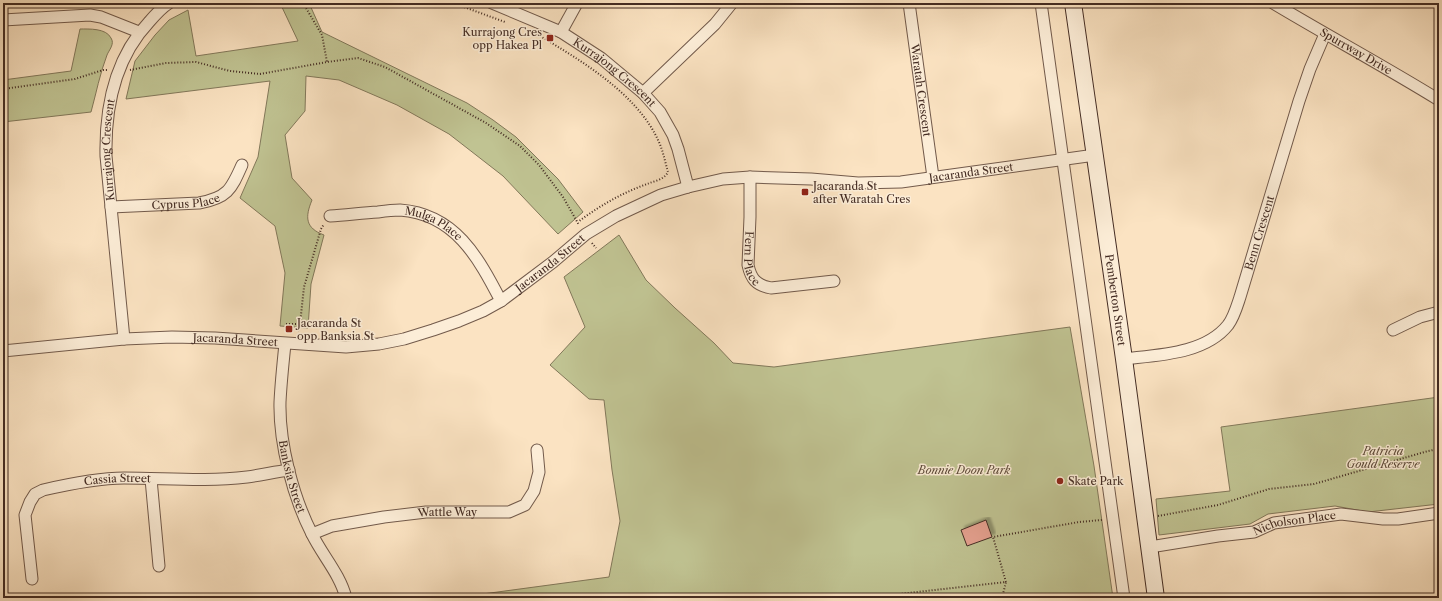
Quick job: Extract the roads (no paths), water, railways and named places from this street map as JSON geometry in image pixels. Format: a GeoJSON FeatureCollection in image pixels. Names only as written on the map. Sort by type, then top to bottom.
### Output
{"type":"FeatureCollection","features":[{"type":"Feature","properties":{"kind":"main road","name":"Pemberton Street"},"geometry":{"type":"LineString","coordinates":[[1073,3],[1124,359],[1156,598]]}},
{"type":"Feature","properties":{"kind":"street","name":"Kurrajong Crescent"},"geometry":{"type":"LineString","coordinates":[[124,339],[111,207],[106,135],[108,110],[112,89],[118,70],[132,43],[139,32],[162,8],[169,3]]}},
{"type":"Feature","properties":{"kind":"street","name":"Kurrajong Crescent"},"geometry":{"type":"LineString","coordinates":[[492,3],[561,32],[607,62],[643,93],[660,112],[673,135],[688,187]]}},
{"type":"Feature","properties":{"kind":"street"},"geometry":{"type":"LineString","coordinates":[[561,32],[577,3]]}},
{"type":"Feature","properties":{"kind":"street"},"geometry":{"type":"LineString","coordinates":[[643,93],[715,24],[732,3]]}},
{"type":"Feature","properties":{"kind":"street","name":"Waratah Crescent"},"geometry":{"type":"LineString","coordinates":[[909,3],[933,177]]}},
{"type":"Feature","properties":{"kind":"street"},"geometry":{"type":"LineString","coordinates":[[1041,3],[1124,598]]}},
{"type":"Feature","properties":{"kind":"street","name":"Spurrway Drive"},"geometry":{"type":"LineString","coordinates":[[1273,3],[1439,100]]}},
{"type":"Feature","properties":{"kind":"street"},"geometry":{"type":"LineString","coordinates":[[3,20],[90,15],[100,17],[139,32]]}},
{"type":"Feature","properties":{"kind":"street","name":"Benn Crescent"},"geometry":{"type":"LineString","coordinates":[[1124,359],[1167,354],[1194,347],[1215,338],[1228,325],[1240,297],[1299,101],[1310,69],[1325,34]]}},
{"type":"Feature","properties":{"kind":"street","name":"Jacaranda Street"},"geometry":{"type":"LineString","coordinates":[[3,352],[124,339],[214,338],[346,347],[386,343],[404,339],[459,321],[501,301],[553,262],[586,234],[616,216],[641,204],[661,195],[688,187],[724,179],[750,177],[881,184],[1095,155]]}},
{"type":"Feature","properties":{"kind":"street","name":"Cyprus Place"},"geometry":{"type":"LineString","coordinates":[[111,207],[199,203],[212,201],[223,195],[233,186],[242,165]]}},
{"type":"Feature","properties":{"kind":"street","name":"Fern Place"},"geometry":{"type":"LineString","coordinates":[[750,177],[748,264],[750,272],[757,283],[761,286],[771,288],[834,281]]}},
{"type":"Feature","properties":{"kind":"street","name":"Mulga Place"},"geometry":{"type":"LineString","coordinates":[[330,216],[399,210],[426,215],[448,227],[467,244],[479,260],[501,301]]}},
{"type":"Feature","properties":{"kind":"street"},"geometry":{"type":"LineString","coordinates":[[1393,330],[1420,317],[1439,312]]}},
{"type":"Feature","properties":{"kind":"street","name":"Banksia Street"},"geometry":{"type":"LineString","coordinates":[[285,344],[280,402],[282,431],[289,470],[296,498],[312,534],[331,565],[346,598]]}},
{"type":"Feature","properties":{"kind":"street","name":"Wattle Way"},"geometry":{"type":"LineString","coordinates":[[312,534],[322,528],[332,526],[384,517],[426,512],[509,512],[525,505],[534,491],[539,472],[537,450]]}},
{"type":"Feature","properties":{"kind":"street","name":"Cassia Street"},"geometry":{"type":"LineString","coordinates":[[32,579],[25,515],[35,494],[43,490],[99,480],[124,478],[150,479],[246,477],[289,470]]}},
{"type":"Feature","properties":{"kind":"street"},"geometry":{"type":"LineString","coordinates":[[150,479],[159,566]]}},
{"type":"Feature","properties":{"kind":"street","name":"Nicholson Place"},"geometry":{"type":"LineString","coordinates":[[1150,547],[1254,532],[1274,523],[1341,514],[1383,519],[1398,519],[1439,513]]}},
{"type":"Feature","properties":{"kind":"place","name":"Kurrajong Cres opp Hakea Pl"},"geometry":{"type":"Point","coordinates":[550,38]}},
{"type":"Feature","properties":{"kind":"place","name":"Jacaranda St after Waratah Cres"},"geometry":{"type":"Point","coordinates":[805,192]}},
{"type":"Feature","properties":{"kind":"place","name":"Jacaranda St opp Banksia St"},"geometry":{"type":"Point","coordinates":[289,329]}},
{"type":"Feature","properties":{"kind":"place","name":"Skate Park"},"geometry":{"type":"Point","coordinates":[1060,481]}},
{"type":"Feature","properties":{"kind":"park label","name":"Patricia Gould Reserve"},"geometry":{"type":"Point","coordinates":[1383,457]}},
{"type":"Feature","properties":{"kind":"park label","name":"Bonnie Doon Park"},"geometry":{"type":"Point","coordinates":[964,470]}}]}
